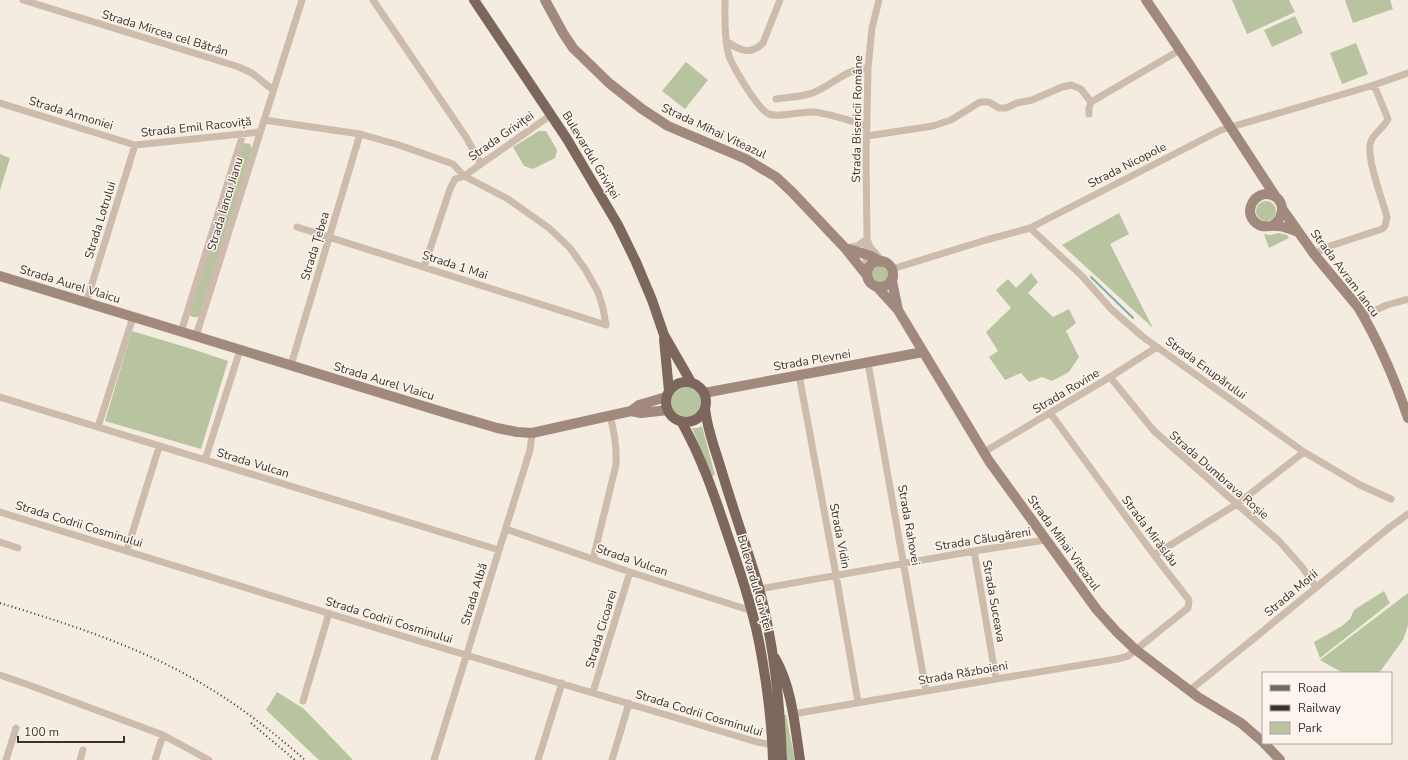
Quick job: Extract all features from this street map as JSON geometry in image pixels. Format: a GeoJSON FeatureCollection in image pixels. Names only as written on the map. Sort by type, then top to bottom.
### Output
{"type":"FeatureCollection","features":[{"type":"Feature","properties":{"kind":"main road","name":"Bulevardul Griviței"},"geometry":{"type":"LineString","coordinates":[[474,0],[551,115],[588,173],[618,225],[652,300],[664,335],[691,382]]}},
{"type":"Feature","properties":{"kind":"main road","name":"Bulevardul Griviței"},"geometry":{"type":"LineString","coordinates":[[664,335],[668,394]]}},
{"type":"Feature","properties":{"kind":"main road"},"geometry":{"type":"LineString","coordinates":[[691,382],[699,386],[704,393],[706,401],[705,408],[698,418],[687,422],[681,421],[673,417],[668,410],[666,404],[668,394],[678,383],[691,382]]}},
{"type":"Feature","properties":{"kind":"main road","name":"Bulevardul Griviței"},"geometry":{"type":"LineString","coordinates":[[705,408],[706,420],[759,589],[774,655],[782,760]]}},
{"type":"Feature","properties":{"kind":"main road","name":"Bulevardul Griviței"},"geometry":{"type":"LineString","coordinates":[[681,421],[698,451],[709,480],[752,611],[762,657],[769,702],[773,760]]}},
{"type":"Feature","properties":{"kind":"main road","name":"Bulevardul Griviței"},"geometry":{"type":"LineString","coordinates":[[774,655],[780,665],[793,714],[800,760]]}},
{"type":"Feature","properties":{"kind":"street","name":"Strada Mircea cel Bătrân"},"geometry":{"type":"LineString","coordinates":[[23,0],[32,1],[239,67],[252,73],[273,90]]}},
{"type":"Feature","properties":{"kind":"street","name":"Strada Iancu Jianu"},"geometry":{"type":"LineString","coordinates":[[196,336],[302,0]]}},
{"type":"Feature","properties":{"kind":"street"},"geometry":{"type":"LineString","coordinates":[[373,0],[466,137],[481,164]]}},
{"type":"Feature","properties":{"kind":"street","name":"Strada Mihai Viteazul"},"geometry":{"type":"LineString","coordinates":[[545,0],[573,48],[625,96],[668,126],[762,167],[785,184],[868,273]]}},
{"type":"Feature","properties":{"kind":"street"},"geometry":{"type":"LineString","coordinates":[[725,0],[726,41],[728,53],[750,92],[763,111],[772,115],[815,112],[867,126]]}},
{"type":"Feature","properties":{"kind":"street"},"geometry":{"type":"LineString","coordinates":[[726,41],[743,50],[751,51],[758,48],[763,43],[780,0]]}},
{"type":"Feature","properties":{"kind":"street","name":"Strada Bisericii Române"},"geometry":{"type":"LineString","coordinates":[[868,273],[865,254],[867,239],[868,68],[872,28],[879,0]]}},
{"type":"Feature","properties":{"kind":"street"},"geometry":{"type":"LineString","coordinates":[[1146,0],[1280,202],[1283,210],[1280,219],[1271,226],[1260,226],[1252,218],[1250,212],[1250,206],[1253,200],[1258,196],[1268,194],[1276,197]]}},
{"type":"Feature","properties":{"kind":"street"},"geometry":{"type":"LineString","coordinates":[[1089,114],[1088,108],[1091,102],[1180,50]]}},
{"type":"Feature","properties":{"kind":"street"},"geometry":{"type":"LineString","coordinates":[[776,99],[815,92],[841,76],[858,68],[868,68]]}},
{"type":"Feature","properties":{"kind":"street","name":"Strada Nicopole"},"geometry":{"type":"LineString","coordinates":[[893,273],[986,240],[1030,228],[1214,133],[1229,127],[1374,85],[1408,72]]}},
{"type":"Feature","properties":{"kind":"street"},"geometry":{"type":"LineString","coordinates":[[867,136],[933,126],[951,120],[980,102],[989,102],[999,108],[1006,108],[1071,85],[1076,86],[1085,92],[1091,102]]}},
{"type":"Feature","properties":{"kind":"street"},"geometry":{"type":"LineString","coordinates":[[1314,254],[1330,246],[1382,229],[1386,222],[1387,217],[1369,152],[1371,140],[1388,119],[1374,85]]}},
{"type":"Feature","properties":{"kind":"street","name":"Strada Armoniei"},"geometry":{"type":"LineString","coordinates":[[0,102],[135,144]]}},
{"type":"Feature","properties":{"kind":"street","name":"Strada Griviței"},"geometry":{"type":"LineString","coordinates":[[464,176],[551,115]]}},
{"type":"Feature","properties":{"kind":"street","name":"Strada Emil Racoviță"},"geometry":{"type":"LineString","coordinates":[[264,120],[360,134],[399,145],[453,164],[464,176],[508,199],[549,228],[570,248],[586,269],[598,292],[606,325]]}},
{"type":"Feature","properties":{"kind":"street","name":"Strada Emil Racoviță"},"geometry":{"type":"LineString","coordinates":[[135,144],[260,132]]}},
{"type":"Feature","properties":{"kind":"street","name":"Strada Iancu Jianu"},"geometry":{"type":"LineString","coordinates":[[181,332],[243,134]]}},
{"type":"Feature","properties":{"kind":"street","name":"Strada Țebea"},"geometry":{"type":"LineString","coordinates":[[291,365],[360,134]]}},
{"type":"Feature","properties":{"kind":"street","name":"Strada Lotrului"},"geometry":{"type":"LineString","coordinates":[[86,303],[135,144]]}},
{"type":"Feature","properties":{"kind":"street"},"geometry":{"type":"LineString","coordinates":[[1258,170],[1262,186],[1258,196]]}},
{"type":"Feature","properties":{"kind":"street"},"geometry":{"type":"LineString","coordinates":[[424,267],[450,189],[455,179],[464,176]]}},
{"type":"Feature","properties":{"kind":"street","name":"Strada Avram Iancu"},"geometry":{"type":"LineString","coordinates":[[1283,210],[1314,254],[1358,307],[1376,338],[1408,418]]}},
{"type":"Feature","properties":{"kind":"street","name":"Strada Avram Iancu"},"geometry":{"type":"LineString","coordinates":[[1271,226],[1286,227],[1298,232]]}},
{"type":"Feature","properties":{"kind":"street","name":"Strada 1 Mai"},"geometry":{"type":"LineString","coordinates":[[298,227],[606,325]]}},
{"type":"Feature","properties":{"kind":"street","name":"Strada Enupărului"},"geometry":{"type":"LineString","coordinates":[[1030,228],[1082,276],[1111,309],[1127,324],[1157,347],[1304,452],[1360,485],[1390,499]]}},
{"type":"Feature","properties":{"kind":"street"},"geometry":{"type":"LineString","coordinates":[[845,248],[857,246],[867,239],[870,247],[883,262]]}},
{"type":"Feature","properties":{"kind":"street"},"geometry":{"type":"LineString","coordinates":[[845,248],[865,254],[883,262],[889,265],[893,273],[890,282],[881,287],[871,283],[868,273],[873,264],[883,262]]}},
{"type":"Feature","properties":{"kind":"street","name":"Strada Mihai Viteazul"},"geometry":{"type":"LineString","coordinates":[[893,273],[892,281],[898,310]]}},
{"type":"Feature","properties":{"kind":"street","name":"Strada Aurel Vlaicu"},"geometry":{"type":"LineString","coordinates":[[0,276],[497,428],[517,432],[532,433],[631,411],[639,405],[668,394]]}},
{"type":"Feature","properties":{"kind":"street","name":"Strada Mihai Viteazul"},"geometry":{"type":"LineString","coordinates":[[877,286],[898,310],[984,452],[1096,610],[1136,650],[1190,690],[1241,723],[1262,740]]}},
{"type":"Feature","properties":{"kind":"street"},"geometry":{"type":"LineString","coordinates":[[1363,316],[1387,305],[1408,299]]}},
{"type":"Feature","properties":{"kind":"street"},"geometry":{"type":"LineString","coordinates":[[98,427],[133,317]]}},
{"type":"Feature","properties":{"kind":"street","name":"Strada Rovine"},"geometry":{"type":"LineString","coordinates":[[984,452],[1050,414],[1157,347]]}},
{"type":"Feature","properties":{"kind":"street"},"geometry":{"type":"LineString","coordinates":[[205,460],[240,350]]}},
{"type":"Feature","properties":{"kind":"street","name":"Strada Plevnei"},"geometry":{"type":"LineString","coordinates":[[704,393],[924,352]]}},
{"type":"Feature","properties":{"kind":"street","name":"Strada Rahovei"},"geometry":{"type":"LineString","coordinates":[[868,363],[926,691]]}},
{"type":"Feature","properties":{"kind":"street","name":"Strada Vidin"},"geometry":{"type":"LineString","coordinates":[[799,375],[858,702]]}},
{"type":"Feature","properties":{"kind":"street","name":"Strada Dumbrava Roșie"},"geometry":{"type":"LineString","coordinates":[[1110,377],[1154,431],[1280,542],[1302,567],[1316,587]]}},
{"type":"Feature","properties":{"kind":"street","name":"Strada Vulcan"},"geometry":{"type":"LineString","coordinates":[[0,397],[499,550]]}},
{"type":"Feature","properties":{"kind":"street","name":"Strada Aurel Vlaicu"},"geometry":{"type":"LineString","coordinates":[[631,411],[641,413],[668,410]]}},
{"type":"Feature","properties":{"kind":"street","name":"Strada Mirăslău"},"geometry":{"type":"LineString","coordinates":[[1050,414],[1189,600],[1187,610],[1136,650]]}},
{"type":"Feature","properties":{"kind":"street"},"geometry":{"type":"LineString","coordinates":[[593,559],[616,465],[617,450],[610,416]]}},
{"type":"Feature","properties":{"kind":"street","name":"Strada Albă"},"geometry":{"type":"LineString","coordinates":[[434,760],[468,655],[530,450],[532,433]]}},
{"type":"Feature","properties":{"kind":"street"},"geometry":{"type":"LineString","coordinates":[[127,550],[159,447]]}},
{"type":"Feature","properties":{"kind":"street"},"geometry":{"type":"LineString","coordinates":[[1154,555],[1237,504],[1304,452]]}},
{"type":"Feature","properties":{"kind":"street","name":"Strada Codrii Cosminului"},"geometry":{"type":"LineString","coordinates":[[0,512],[468,655],[757,742],[773,745]]}},
{"type":"Feature","properties":{"kind":"street","name":"Strada Morii"},"geometry":{"type":"LineString","coordinates":[[1190,690],[1408,514]]}},
{"type":"Feature","properties":{"kind":"street","name":"Strada Vulcan"},"geometry":{"type":"LineString","coordinates":[[506,528],[630,572],[752,611]]}},
{"type":"Feature","properties":{"kind":"street","name":"Strada Călugăreni"},"geometry":{"type":"LineString","coordinates":[[759,589],[974,551],[1046,540]]}},
{"type":"Feature","properties":{"kind":"street"},"geometry":{"type":"LineString","coordinates":[[0,542],[18,548]]}},
{"type":"Feature","properties":{"kind":"street","name":"Strada Suceava"},"geometry":{"type":"LineString","coordinates":[[974,551],[996,679]]}},
{"type":"Feature","properties":{"kind":"street","name":"Strada Cicoarei"},"geometry":{"type":"LineString","coordinates":[[593,692],[630,572]]}},
{"type":"Feature","properties":{"kind":"street"},"geometry":{"type":"LineString","coordinates":[[303,701],[329,613]]}},
{"type":"Feature","properties":{"kind":"street","name":"Strada Războieni"},"geometry":{"type":"LineString","coordinates":[[793,714],[1117,659],[1128,656],[1136,650]]}},
{"type":"Feature","properties":{"kind":"street"},"geometry":{"type":"LineString","coordinates":[[0,676],[29,685],[163,735],[209,760]]}},
{"type":"Feature","properties":{"kind":"street"},"geometry":{"type":"LineString","coordinates":[[538,760],[562,683]]}},
{"type":"Feature","properties":{"kind":"street"},"geometry":{"type":"LineString","coordinates":[[612,760],[629,703]]}},
{"type":"Feature","properties":{"kind":"street"},"geometry":{"type":"LineString","coordinates":[[6,760],[16,728]]}},
{"type":"Feature","properties":{"kind":"street"},"geometry":{"type":"LineString","coordinates":[[155,760],[163,735]]}},
{"type":"Feature","properties":{"kind":"street","name":"Strada Mihai Viteazul"},"geometry":{"type":"LineString","coordinates":[[1266,744],[1280,760]]}},
{"type":"Feature","properties":{"kind":"street"},"geometry":{"type":"LineString","coordinates":[[80,760],[83,750]]}},
{"type":"Feature","properties":{"kind":"green space"},"geometry":{"type":"Polygon","coordinates":[[[1232,0],[1289,0],[1295,12],[1247,34],[1232,0]]]}},
{"type":"Feature","properties":{"kind":"green space"},"geometry":{"type":"Polygon","coordinates":[[[1345,0],[1390,0],[1393,9],[1353,23],[1345,0]]]}},
{"type":"Feature","properties":{"kind":"green space"},"geometry":{"type":"Polygon","coordinates":[[[1295,16],[1303,33],[1272,47],[1264,30],[1295,16]]]}},
{"type":"Feature","properties":{"kind":"green space"},"geometry":{"type":"Polygon","coordinates":[[[1356,43],[1368,74],[1342,84],[1330,53],[1356,43]]]}},
{"type":"Feature","properties":{"kind":"green space"},"geometry":{"type":"Polygon","coordinates":[[[686,62],[708,80],[685,109],[662,91],[686,62]]]}},
{"type":"Feature","properties":{"kind":"green space"},"geometry":{"type":"Polygon","coordinates":[[[539,131],[546,131],[557,150],[555,158],[533,169],[524,166],[513,147],[539,131]]]}},
{"type":"Feature","properties":{"kind":"green space"},"geometry":{"type":"Polygon","coordinates":[[[243,144],[250,144],[252,149],[200,315],[198,317],[192,317],[189,314],[243,144]]]}},
{"type":"Feature","properties":{"kind":"green space"},"geometry":{"type":"Polygon","coordinates":[[[0,154],[10,158],[0,190],[0,154]]]}},
{"type":"Feature","properties":{"kind":"green space"},"geometry":{"type":"Polygon","coordinates":[[[1266,201],[1273,204],[1276,211],[1273,218],[1266,221],[1259,218],[1256,211],[1259,204],[1266,201]]]}},
{"type":"Feature","properties":{"kind":"green space"},"geometry":{"type":"Polygon","coordinates":[[[1119,213],[1129,234],[1110,244],[1153,328],[1062,245],[1119,213]]]}},
{"type":"Feature","properties":{"kind":"green space"},"geometry":{"type":"Polygon","coordinates":[[[1279,233],[1287,235],[1289,238],[1269,248],[1264,234],[1270,235],[1279,233]]]}},
{"type":"Feature","properties":{"kind":"green space"},"geometry":{"type":"Polygon","coordinates":[[[876,265],[884,265],[889,270],[887,281],[884,283],[876,283],[871,278],[871,270],[876,265]]]}},
{"type":"Feature","properties":{"kind":"green space"},"geometry":{"type":"Polygon","coordinates":[[[1031,273],[1038,282],[1028,293],[1053,317],[1069,309],[1076,323],[1066,331],[1079,357],[1069,372],[1052,381],[1042,377],[1029,382],[1021,373],[1005,380],[989,357],[998,351],[986,332],[1011,308],[996,290],[1008,279],[1016,288],[1031,273]]]}},
{"type":"Feature","properties":{"kind":"green space"},"geometry":{"type":"Polygon","coordinates":[[[132,331],[228,361],[201,449],[105,421],[132,331]]]}},
{"type":"Feature","properties":{"kind":"green space"},"geometry":{"type":"Polygon","coordinates":[[[686,386],[695,389],[699,393],[702,402],[699,411],[695,415],[686,418],[677,415],[673,411],[670,402],[673,393],[677,389],[686,386]]]}},
{"type":"Feature","properties":{"kind":"green space"},"geometry":{"type":"Polygon","coordinates":[[[702,426],[715,475],[712,476],[692,428],[702,426]]]}},
{"type":"Feature","properties":{"kind":"green space"},"geometry":{"type":"Polygon","coordinates":[[[1384,591],[1390,603],[1320,658],[1314,642],[1342,626],[1350,619],[1354,610],[1384,591]]]}},
{"type":"Feature","properties":{"kind":"green space"},"geometry":{"type":"Polygon","coordinates":[[[1408,593],[1408,625],[1403,640],[1380,672],[1341,672],[1320,660],[1408,593]]]}},
{"type":"Feature","properties":{"kind":"green space"},"geometry":{"type":"Polygon","coordinates":[[[277,692],[304,709],[353,760],[319,760],[266,710],[277,692]]]}},
{"type":"Feature","properties":{"kind":"green space"},"geometry":{"type":"Polygon","coordinates":[[[784,715],[786,715],[795,760],[787,760],[784,715]]]}},
{"type":"Feature","properties":{"kind":"waterway"},"geometry":{"type":"LineString","coordinates":[[1091,277],[1133,318]]}},
{"type":"Feature","properties":{"kind":"railway"},"geometry":{"type":"LineString","coordinates":[[0,603],[98,635],[169,666],[192,678],[237,706],[265,726],[305,760]]}},
{"type":"Feature","properties":{"kind":"railway"},"geometry":{"type":"LineString","coordinates":[[251,723],[295,760]]}}]}
